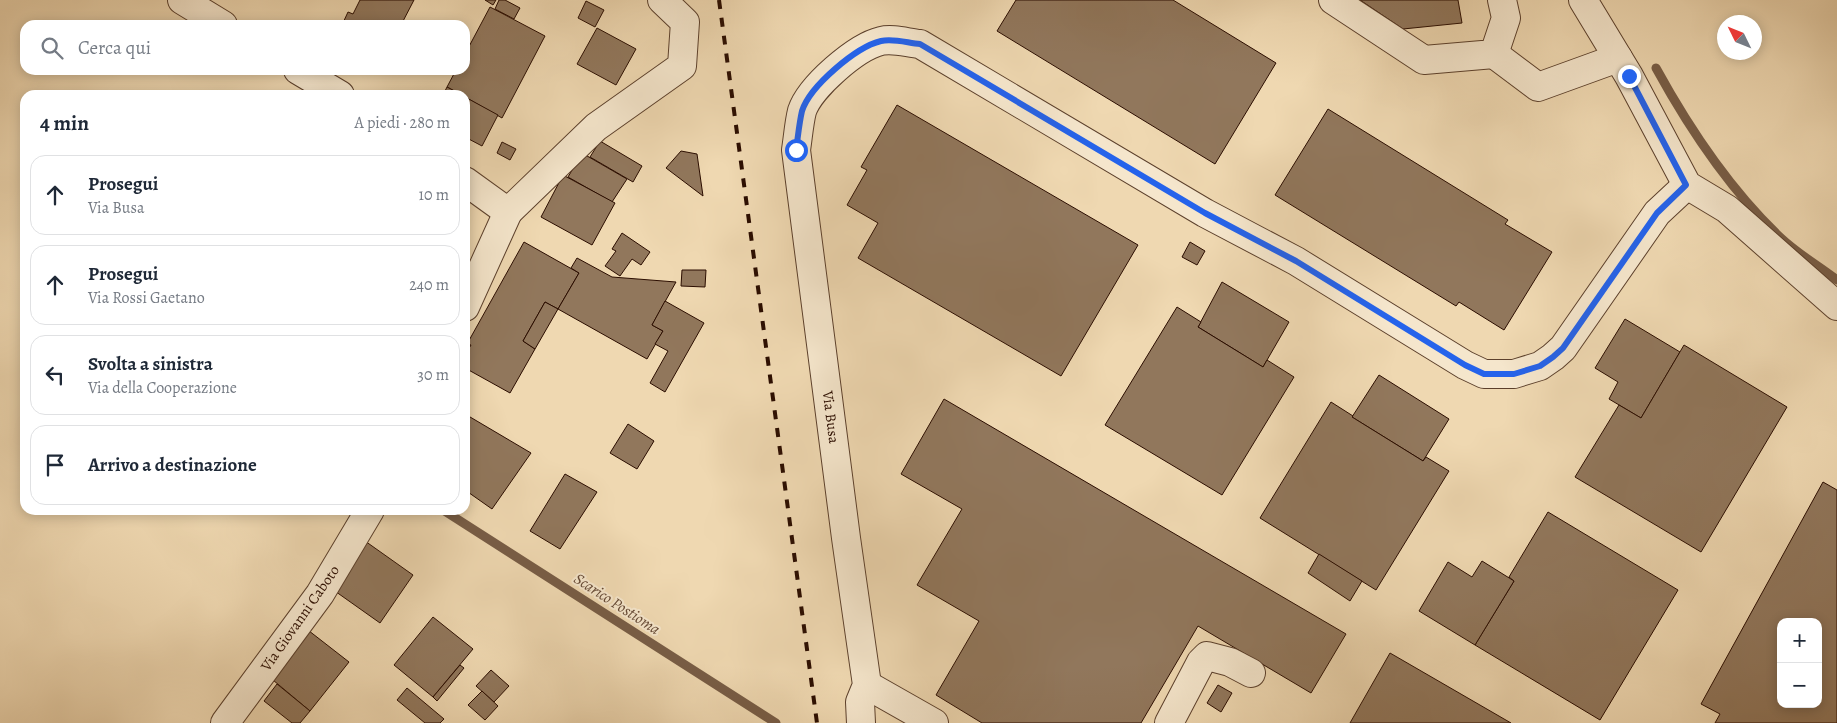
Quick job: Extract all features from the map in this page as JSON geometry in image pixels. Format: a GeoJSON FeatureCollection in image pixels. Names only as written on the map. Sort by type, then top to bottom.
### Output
{"type":"FeatureCollection","features":[{"type":"Feature","properties":{"kind":"street"},"geometry":{"type":"LineString","coordinates":[[182,0],[215,20]]}},
{"type":"Feature","properties":{"kind":"street"},"geometry":{"type":"LineString","coordinates":[[470,296],[508,212],[596,127],[682,66],[685,22],[662,0]]}},
{"type":"Feature","properties":{"kind":"street"},"geometry":{"type":"LineString","coordinates":[[1333,0],[1424,60],[1494,54],[1538,87],[1618,58]]}},
{"type":"Feature","properties":{"kind":"street"},"geometry":{"type":"LineString","coordinates":[[1494,54],[1506,18],[1502,0]]}},
{"type":"Feature","properties":{"kind":"street"},"geometry":{"type":"LineString","coordinates":[[1582,0],[1618,58],[1686,185],[1727,209],[1837,306]]}},
{"type":"Feature","properties":{"kind":"street","name":"Via Busa"},"geometry":{"type":"LineString","coordinates":[[861,723],[860,702],[867,685],[796,150],[802,110],[812,93],[839,65],[856,53],[882,40],[920,44],[1205,213],[1296,261],[1465,365],[1484,374],[1514,374],[1523,372],[1540,366],[1563,348],[1657,213],[1686,185]]}},
{"type":"Feature","properties":{"kind":"street"},"geometry":{"type":"LineString","coordinates":[[306,75],[332,90]]}},
{"type":"Feature","properties":{"kind":"street"},"geometry":{"type":"LineString","coordinates":[[470,185],[508,212]]}},
{"type":"Feature","properties":{"kind":"street","name":"Via Giovanni Caboto"},"geometry":{"type":"LineString","coordinates":[[225,723],[320,594],[367,515]]}},
{"type":"Feature","properties":{"kind":"street"},"geometry":{"type":"LineString","coordinates":[[1169,723],[1202,662],[1208,656],[1230,662],[1251,673]]}},
{"type":"Feature","properties":{"kind":"street"},"geometry":{"type":"LineString","coordinates":[[867,685],[934,723]]}},
{"type":"Feature","properties":{"kind":"building"},"geometry":{"type":"Polygon","coordinates":[[[360,0],[414,0],[404,20],[344,20],[348,12],[353,14],[360,0]]]}},
{"type":"Feature","properties":{"kind":"building"},"geometry":{"type":"Polygon","coordinates":[[[485,0],[496,0],[493,5],[485,0]]]}},
{"type":"Feature","properties":{"kind":"building"},"geometry":{"type":"Polygon","coordinates":[[[499,0],[505,0],[520,8],[514,19],[495,9],[499,0]]]}},
{"type":"Feature","properties":{"kind":"building"},"geometry":{"type":"Polygon","coordinates":[[[1016,0],[1173,0],[1276,63],[1215,164],[997,31],[1016,0]]]}},
{"type":"Feature","properties":{"kind":"building"},"geometry":{"type":"Polygon","coordinates":[[[1360,0],[1458,0],[1462,23],[1403,29],[1360,0]]]}},
{"type":"Feature","properties":{"kind":"building"},"geometry":{"type":"Polygon","coordinates":[[[586,1],[604,10],[595,27],[578,18],[586,1]]]}},
{"type":"Feature","properties":{"kind":"building"},"geometry":{"type":"Polygon","coordinates":[[[490,7],[545,36],[502,118],[470,100],[470,90],[453,90],[447,87],[453,75],[470,75],[470,45],[490,7]]]}},
{"type":"Feature","properties":{"kind":"building"},"geometry":{"type":"Polygon","coordinates":[[[597,28],[636,49],[616,85],[577,64],[597,28]]]}},
{"type":"Feature","properties":{"kind":"building"},"geometry":{"type":"Polygon","coordinates":[[[470,100],[498,115],[482,146],[470,140],[470,100]]]}},
{"type":"Feature","properties":{"kind":"building"},"geometry":{"type":"Polygon","coordinates":[[[897,105],[1138,245],[1061,376],[858,258],[878,223],[847,205],[867,170],[861,167],[897,105]]]}},
{"type":"Feature","properties":{"kind":"building"},"geometry":{"type":"Polygon","coordinates":[[[1328,109],[1508,220],[1505,224],[1552,252],[1504,330],[1459,302],[1456,306],[1275,195],[1328,109]]]}},
{"type":"Feature","properties":{"kind":"building"},"geometry":{"type":"Polygon","coordinates":[[[600,141],[642,166],[633,182],[590,157],[600,141]]]}},
{"type":"Feature","properties":{"kind":"building"},"geometry":{"type":"Polygon","coordinates":[[[502,142],[516,149],[510,160],[497,153],[502,142]]]}},
{"type":"Feature","properties":{"kind":"building"},"geometry":{"type":"Polygon","coordinates":[[[681,151],[697,154],[703,196],[666,168],[681,151]]]}},
{"type":"Feature","properties":{"kind":"building"},"geometry":{"type":"Polygon","coordinates":[[[582,153],[627,179],[612,202],[568,177],[582,153]]]}},
{"type":"Feature","properties":{"kind":"building"},"geometry":{"type":"Polygon","coordinates":[[[563,175],[615,203],[592,245],[541,217],[563,175]]]}},
{"type":"Feature","properties":{"kind":"building"},"geometry":{"type":"Polygon","coordinates":[[[622,233],[650,252],[641,265],[632,259],[620,276],[605,266],[616,251],[612,249],[622,233]]]}},
{"type":"Feature","properties":{"kind":"building"},"geometry":{"type":"Polygon","coordinates":[[[524,242],[579,273],[558,309],[545,302],[523,341],[535,349],[510,393],[470,371],[470,339],[524,242]]]}},
{"type":"Feature","properties":{"kind":"building"},"geometry":{"type":"Polygon","coordinates":[[[1190,242],[1205,251],[1197,265],[1182,257],[1190,242]]]}},
{"type":"Feature","properties":{"kind":"building"},"geometry":{"type":"Polygon","coordinates":[[[577,258],[612,277],[676,282],[652,325],[663,331],[647,359],[558,309],[579,273],[571,268],[577,258]]]}},
{"type":"Feature","properties":{"kind":"building"},"geometry":{"type":"Polygon","coordinates":[[[682,270],[706,270],[705,287],[681,286],[682,270]]]}},
{"type":"Feature","properties":{"kind":"building"},"geometry":{"type":"Polygon","coordinates":[[[1222,282],[1289,322],[1263,367],[1198,327],[1222,282]]]}},
{"type":"Feature","properties":{"kind":"building"},"geometry":{"type":"Polygon","coordinates":[[[665,301],[704,323],[665,392],[650,383],[668,351],[655,344],[663,331],[652,325],[665,301]]]}},
{"type":"Feature","properties":{"kind":"building"},"geometry":{"type":"Polygon","coordinates":[[[545,302],[558,309],[535,349],[523,341],[545,302]]]}},
{"type":"Feature","properties":{"kind":"building"},"geometry":{"type":"Polygon","coordinates":[[[1177,307],[1201,322],[1198,327],[1263,367],[1267,360],[1294,377],[1222,495],[1105,425],[1177,307]]]}},
{"type":"Feature","properties":{"kind":"building"},"geometry":{"type":"Polygon","coordinates":[[[1625,319],[1680,352],[1641,418],[1609,399],[1618,382],[1595,368],[1625,319]]]}},
{"type":"Feature","properties":{"kind":"building"},"geometry":{"type":"Polygon","coordinates":[[[1684,345],[1787,407],[1701,552],[1575,477],[1619,405],[1641,418],[1684,345]]]}},
{"type":"Feature","properties":{"kind":"building"},"geometry":{"type":"Polygon","coordinates":[[[1379,375],[1449,419],[1423,461],[1352,417],[1379,375]]]}},
{"type":"Feature","properties":{"kind":"building"},"geometry":{"type":"Polygon","coordinates":[[[944,399],[1346,634],[1311,693],[1198,626],[1141,723],[982,723],[936,695],[979,621],[917,585],[962,509],[901,474],[944,399]]]}},
{"type":"Feature","properties":{"kind":"building"},"geometry":{"type":"Polygon","coordinates":[[[1331,402],[1423,461],[1426,457],[1449,471],[1376,590],[1260,518],[1331,402]]]}},
{"type":"Feature","properties":{"kind":"building"},"geometry":{"type":"Polygon","coordinates":[[[470,417],[531,453],[492,509],[470,494],[470,417]]]}},
{"type":"Feature","properties":{"kind":"building"},"geometry":{"type":"Polygon","coordinates":[[[628,424],[654,441],[637,469],[610,453],[628,424]]]}},
{"type":"Feature","properties":{"kind":"building"},"geometry":{"type":"Polygon","coordinates":[[[565,474],[597,492],[560,549],[530,531],[565,474]]]}},
{"type":"Feature","properties":{"kind":"building"},"geometry":{"type":"Polygon","coordinates":[[[1823,482],[1837,490],[1837,723],[1715,723],[1720,714],[1701,704],[1823,482]]]}},
{"type":"Feature","properties":{"kind":"building"},"geometry":{"type":"Polygon","coordinates":[[[1548,512],[1678,590],[1600,720],[1475,645],[1514,581],[1509,577],[1548,512]]]}},
{"type":"Feature","properties":{"kind":"building"},"geometry":{"type":"Polygon","coordinates":[[[365,541],[413,575],[380,623],[332,589],[365,541]]]}},
{"type":"Feature","properties":{"kind":"building"},"geometry":{"type":"Polygon","coordinates":[[[1319,554],[1362,581],[1350,601],[1308,573],[1319,554]]]}},
{"type":"Feature","properties":{"kind":"building"},"geometry":{"type":"Polygon","coordinates":[[[1482,561],[1514,581],[1475,645],[1419,611],[1448,562],[1472,577],[1482,561]]]}},
{"type":"Feature","properties":{"kind":"building"},"geometry":{"type":"Polygon","coordinates":[[[433,617],[473,649],[433,697],[394,665],[433,617]]]}},
{"type":"Feature","properties":{"kind":"building"},"geometry":{"type":"Polygon","coordinates":[[[304,627],[349,662],[310,711],[267,675],[304,627]]]}},
{"type":"Feature","properties":{"kind":"building"},"geometry":{"type":"Polygon","coordinates":[[[1390,653],[1511,723],[1350,723],[1390,653]]]}},
{"type":"Feature","properties":{"kind":"building"},"geometry":{"type":"Polygon","coordinates":[[[460,665],[464,668],[437,701],[433,697],[460,665]]]}},
{"type":"Feature","properties":{"kind":"building"},"geometry":{"type":"Polygon","coordinates":[[[491,670],[509,686],[494,702],[476,686],[491,670]]]}},
{"type":"Feature","properties":{"kind":"building"},"geometry":{"type":"Polygon","coordinates":[[[277,684],[310,711],[300,723],[292,723],[264,701],[277,684]]]}},
{"type":"Feature","properties":{"kind":"building"},"geometry":{"type":"Polygon","coordinates":[[[1218,685],[1232,693],[1221,712],[1207,703],[1218,685]]]}},
{"type":"Feature","properties":{"kind":"building"},"geometry":{"type":"Polygon","coordinates":[[[407,688],[444,719],[440,723],[425,723],[397,700],[407,688]]]}},
{"type":"Feature","properties":{"kind":"building"},"geometry":{"type":"Polygon","coordinates":[[[482,691],[498,706],[485,720],[468,705],[482,691]]]}},
{"type":"Feature","properties":{"kind":"waterway"},"geometry":{"type":"LineString","coordinates":[[1656,68],[1697,136],[1745,200],[1788,244],[1837,280]]}},
{"type":"Feature","properties":{"kind":"waterway","name":"Scarico Postioma"},"geometry":{"type":"LineString","coordinates":[[451,515],[776,723]]}},
{"type":"Feature","properties":{"kind":"railway"},"geometry":{"type":"LineString","coordinates":[[719,0],[817,723]]}},
{"type":"Feature","properties":{"kind":"route"},"geometry":{"type":"LineString","coordinates":[[796,150],[802,110],[812,93],[839,65],[856,53],[882,40],[920,44],[1205,213],[1296,261],[1465,365],[1484,374],[1514,374],[1540,366],[1563,348],[1657,213],[1686,185],[1629,76]]}}]}
